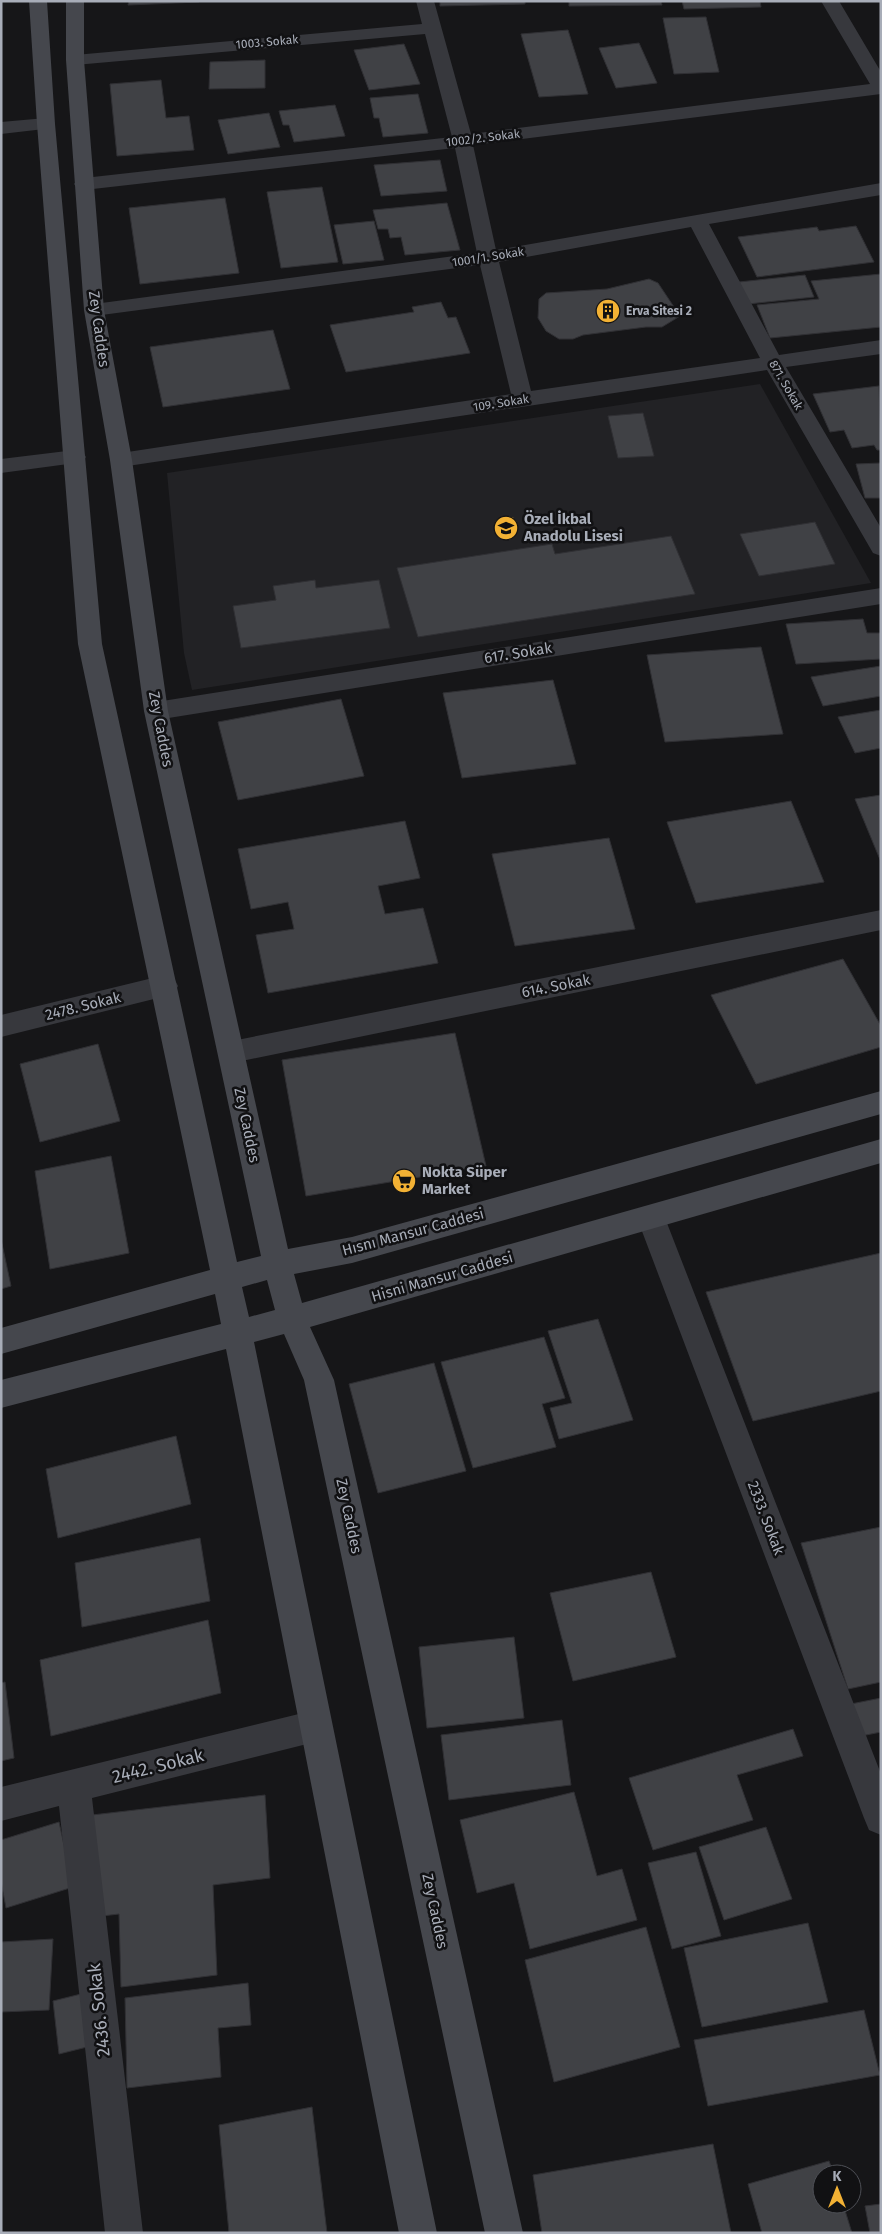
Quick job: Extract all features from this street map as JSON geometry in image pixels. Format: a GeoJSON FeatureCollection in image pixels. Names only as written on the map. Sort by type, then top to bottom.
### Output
{"type":"FeatureCollection","features":[{"type":"Feature","properties":{"kind":"main road"},"geometry":{"type":"LineString","coordinates":[[38,1],[46,124],[90,644],[165,986],[226,1280],[418,2233]]}},
{"type":"Feature","properties":{"kind":"main road","name":"Zey Caddes"},"geometry":{"type":"LineString","coordinates":[[75,1],[74,60],[94,310],[121,460],[156,711],[277,1264],[292,1319],[319,1380],[504,2233]]}},
{"type":"Feature","properties":{"kind":"main road","name":"Hısnı Mansur Caddesi"},"geometry":{"type":"LineString","coordinates":[[1,1341],[226,1280],[277,1264],[352,1250],[881,1102]]}},
{"type":"Feature","properties":{"kind":"main road","name":"Hisni Mansur Caddesi"},"geometry":{"type":"LineString","coordinates":[[1,1394],[292,1319],[650,1218],[881,1150]]}},
{"type":"Feature","properties":{"kind":"street"},"geometry":{"type":"LineString","coordinates":[[424,1],[463,141],[488,258],[522,399]]}},
{"type":"Feature","properties":{"kind":"street"},"geometry":{"type":"LineString","coordinates":[[830,1],[881,88]]}},
{"type":"Feature","properties":{"kind":"street","name":"1003. Sokak"},"geometry":{"type":"LineString","coordinates":[[74,60],[432,28]]}},
{"type":"Feature","properties":{"kind":"street","name":"1002/2. Sokak"},"geometry":{"type":"LineString","coordinates":[[84,184],[463,141],[881,88]]}},
{"type":"Feature","properties":{"kind":"street"},"geometry":{"type":"LineString","coordinates":[[1,128],[46,124]]}},
{"type":"Feature","properties":{"kind":"street","name":"1001/1. Sokak"},"geometry":{"type":"LineString","coordinates":[[94,310],[488,258],[881,189]]}},
{"type":"Feature","properties":{"kind":"street","name":"871. Sokak"},"geometry":{"type":"LineString","coordinates":[[696,220],[773,362],[881,548]]}},
{"type":"Feature","properties":{"kind":"street","name":"109. Sokak"},"geometry":{"type":"LineString","coordinates":[[121,460],[881,347]]}},
{"type":"Feature","properties":{"kind":"street"},"geometry":{"type":"LineString","coordinates":[[1,466],[75,457]]}},
{"type":"Feature","properties":{"kind":"street","name":"617. Sokak"},"geometry":{"type":"LineString","coordinates":[[156,711],[881,596]]}},
{"type":"Feature","properties":{"kind":"street","name":"614. Sokak"},"geometry":{"type":"LineString","coordinates":[[232,1052],[881,920]]}},
{"type":"Feature","properties":{"kind":"street","name":"2478. Sokak"},"geometry":{"type":"LineString","coordinates":[[1,1026],[165,986]]}},
{"type":"Feature","properties":{"kind":"street","name":"2333. Sokak"},"geometry":{"type":"LineString","coordinates":[[650,1218],[881,1818]]}},
{"type":"Feature","properties":{"kind":"street","name":"2442. Sokak"},"geometry":{"type":"LineString","coordinates":[[1,1804],[315,1726]]}},
{"type":"Feature","properties":{"kind":"street","name":"2436. Sokak"},"geometry":{"type":"LineString","coordinates":[[74,1787],[124,2233]]}},
{"type":"Feature","properties":{"kind":"shaded area","name":"Özel İkbal Anadolu Lisesi"},"geometry":{"type":"Polygon","coordinates":[[[760,384],[871,583],[192,690],[184,653],[167,473],[760,384]]]}},
{"type":"Feature","properties":{"kind":"building"},"geometry":{"type":"Polygon","coordinates":[[[129,1],[199,1],[199,2],[128,5],[129,1]]]}},
{"type":"Feature","properties":{"kind":"building"},"geometry":{"type":"Polygon","coordinates":[[[440,1],[525,1],[525,4],[440,6],[440,1]]]}},
{"type":"Feature","properties":{"kind":"building"},"geometry":{"type":"Polygon","coordinates":[[[569,1],[661,1],[662,5],[569,6],[569,1]]]}},
{"type":"Feature","properties":{"kind":"building"},"geometry":{"type":"Polygon","coordinates":[[[682,1],[760,1],[761,7],[684,9],[682,1]]]}},
{"type":"Feature","properties":{"kind":"building"},"geometry":{"type":"Polygon","coordinates":[[[706,17],[719,72],[674,74],[663,18],[706,17]]]}},
{"type":"Feature","properties":{"kind":"building"},"geometry":{"type":"Polygon","coordinates":[[[568,30],[588,94],[539,97],[521,34],[568,30]]]}},
{"type":"Feature","properties":{"kind":"building"},"geometry":{"type":"Polygon","coordinates":[[[639,43],[657,83],[616,88],[599,48],[639,43]]]}},
{"type":"Feature","properties":{"kind":"building"},"geometry":{"type":"Polygon","coordinates":[[[404,44],[420,84],[369,90],[354,50],[404,44]]]}},
{"type":"Feature","properties":{"kind":"building"},"geometry":{"type":"Polygon","coordinates":[[[265,60],[265,88],[209,89],[210,62],[265,60]]]}},
{"type":"Feature","properties":{"kind":"building"},"geometry":{"type":"Polygon","coordinates":[[[161,80],[166,118],[189,116],[194,150],[117,156],[110,84],[161,80]]]}},
{"type":"Feature","properties":{"kind":"building"},"geometry":{"type":"Polygon","coordinates":[[[418,94],[428,133],[383,137],[379,118],[374,118],[370,98],[418,94]]]}},
{"type":"Feature","properties":{"kind":"building"},"geometry":{"type":"Polygon","coordinates":[[[335,105],[345,136],[294,142],[289,125],[283,125],[279,111],[335,105]]]}},
{"type":"Feature","properties":{"kind":"building"},"geometry":{"type":"Polygon","coordinates":[[[269,113],[280,147],[228,154],[218,120],[269,113]]]}},
{"type":"Feature","properties":{"kind":"building"},"geometry":{"type":"Polygon","coordinates":[[[440,160],[447,191],[381,196],[374,165],[440,160]]]}},
{"type":"Feature","properties":{"kind":"building"},"geometry":{"type":"Polygon","coordinates":[[[322,187],[338,262],[281,268],[267,192],[322,187]]]}},
{"type":"Feature","properties":{"kind":"building"},"geometry":{"type":"Polygon","coordinates":[[[225,198],[239,273],[140,284],[129,208],[225,198]]]}},
{"type":"Feature","properties":{"kind":"building"},"geometry":{"type":"Polygon","coordinates":[[[447,203],[460,250],[405,255],[401,237],[390,238],[388,229],[378,229],[373,210],[447,203]]]}},
{"type":"Feature","properties":{"kind":"building"},"geometry":{"type":"Polygon","coordinates":[[[374,221],[384,260],[343,264],[334,225],[374,221]]]}},
{"type":"Feature","properties":{"kind":"building"},"geometry":{"type":"Polygon","coordinates":[[[856,226],[874,262],[757,277],[738,237],[817,227],[819,231],[856,226]]]}},
{"type":"Feature","properties":{"kind":"building"},"geometry":{"type":"Polygon","coordinates":[[[881,274],[881,327],[770,338],[757,305],[819,299],[811,281],[881,274]]]}},
{"type":"Feature","properties":{"kind":"building"},"geometry":{"type":"Polygon","coordinates":[[[805,275],[814,297],[748,304],[739,282],[805,275]]]}},
{"type":"Feature","properties":{"kind":"building","name":"Erva Sitesi 2"},"geometry":{"type":"Polygon","coordinates":[[[649,279],[658,283],[680,316],[662,327],[646,327],[583,335],[573,339],[559,339],[546,331],[538,318],[539,299],[546,293],[607,289],[649,279]]]}},
{"type":"Feature","properties":{"kind":"building"},"geometry":{"type":"Polygon","coordinates":[[[441,302],[448,318],[456,317],[470,353],[346,372],[330,325],[414,312],[412,307],[441,302]]]}},
{"type":"Feature","properties":{"kind":"building"},"geometry":{"type":"Polygon","coordinates":[[[273,330],[290,389],[163,407],[150,347],[273,330]]]}},
{"type":"Feature","properties":{"kind":"building"},"geometry":{"type":"Polygon","coordinates":[[[879,386],[881,450],[877,450],[874,445],[852,448],[844,430],[830,432],[813,394],[879,386]]]}},
{"type":"Feature","properties":{"kind":"building"},"geometry":{"type":"Polygon","coordinates":[[[643,413],[654,456],[618,458],[608,416],[643,413]]]}},
{"type":"Feature","properties":{"kind":"building"},"geometry":{"type":"Polygon","coordinates":[[[881,463],[881,498],[865,498],[856,464],[881,463]]]}},
{"type":"Feature","properties":{"kind":"building"},"geometry":{"type":"Polygon","coordinates":[[[815,522],[835,564],[759,576],[740,534],[815,522]]]}},
{"type":"Feature","properties":{"kind":"building"},"geometry":{"type":"Polygon","coordinates":[[[671,536],[695,594],[418,637],[397,568],[552,544],[555,554],[671,536]]]}},
{"type":"Feature","properties":{"kind":"building"},"geometry":{"type":"Polygon","coordinates":[[[315,580],[316,588],[379,580],[390,628],[241,648],[233,606],[276,600],[273,586],[315,580]]]}},
{"type":"Feature","properties":{"kind":"building"},"geometry":{"type":"Polygon","coordinates":[[[863,619],[867,633],[881,633],[881,659],[796,664],[786,624],[863,619]]]}},
{"type":"Feature","properties":{"kind":"building"},"geometry":{"type":"Polygon","coordinates":[[[761,647],[783,734],[665,742],[647,655],[761,647]]]}},
{"type":"Feature","properties":{"kind":"building"},"geometry":{"type":"Polygon","coordinates":[[[881,666],[881,696],[823,706],[811,677],[881,666]]]}},
{"type":"Feature","properties":{"kind":"building"},"geometry":{"type":"Polygon","coordinates":[[[553,680],[576,764],[462,778],[443,693],[553,680]]]}},
{"type":"Feature","properties":{"kind":"building"},"geometry":{"type":"Polygon","coordinates":[[[341,699],[364,776],[238,800],[218,722],[341,699]]]}},
{"type":"Feature","properties":{"kind":"building"},"geometry":{"type":"Polygon","coordinates":[[[881,710],[881,748],[855,753],[838,717],[881,710]]]}},
{"type":"Feature","properties":{"kind":"building"},"geometry":{"type":"Polygon","coordinates":[[[881,795],[881,862],[855,799],[881,795]]]}},
{"type":"Feature","properties":{"kind":"building"},"geometry":{"type":"Polygon","coordinates":[[[791,801],[824,882],[696,903],[667,822],[791,801]]]}},
{"type":"Feature","properties":{"kind":"building"},"geometry":{"type":"Polygon","coordinates":[[[405,821],[420,878],[378,886],[385,914],[423,908],[438,963],[268,993],[256,935],[294,929],[288,902],[251,909],[238,849],[405,821]]]}},
{"type":"Feature","properties":{"kind":"building"},"geometry":{"type":"Polygon","coordinates":[[[609,838],[635,929],[515,946],[492,854],[609,838]]]}},
{"type":"Feature","properties":{"kind":"building"},"geometry":{"type":"Polygon","coordinates":[[[843,959],[881,1026],[881,1047],[756,1084],[711,995],[843,959]]]}},
{"type":"Feature","properties":{"kind":"building"},"geometry":{"type":"Polygon","coordinates":[[[455,1033],[486,1166],[306,1196],[282,1060],[455,1033]]]}},
{"type":"Feature","properties":{"kind":"building"},"geometry":{"type":"Polygon","coordinates":[[[98,1044],[120,1121],[40,1142],[20,1064],[98,1044]]]}},
{"type":"Feature","properties":{"kind":"building"},"geometry":{"type":"Polygon","coordinates":[[[111,1156],[129,1253],[50,1269],[35,1171],[111,1156]]]}},
{"type":"Feature","properties":{"kind":"building"},"geometry":{"type":"Polygon","coordinates":[[[1,1239],[11,1286],[1,1289],[1,1239]]]}},
{"type":"Feature","properties":{"kind":"building"},"geometry":{"type":"Polygon","coordinates":[[[881,1253],[881,1391],[753,1421],[706,1292],[881,1253]]]}},
{"type":"Feature","properties":{"kind":"building"},"geometry":{"type":"Polygon","coordinates":[[[598,1319],[633,1420],[559,1439],[550,1408],[572,1403],[548,1331],[598,1319]]]}},
{"type":"Feature","properties":{"kind":"building"},"geometry":{"type":"Polygon","coordinates":[[[544,1337],[565,1398],[542,1404],[556,1447],[473,1468],[441,1362],[544,1337]]]}},
{"type":"Feature","properties":{"kind":"building"},"geometry":{"type":"Polygon","coordinates":[[[434,1363],[466,1471],[378,1493],[349,1384],[434,1363]]]}},
{"type":"Feature","properties":{"kind":"building"},"geometry":{"type":"Polygon","coordinates":[[[176,1436],[191,1504],[58,1538],[46,1469],[176,1436]]]}},
{"type":"Feature","properties":{"kind":"building"},"geometry":{"type":"Polygon","coordinates":[[[881,1527],[881,1682],[848,1689],[801,1543],[881,1527]]]}},
{"type":"Feature","properties":{"kind":"building"},"geometry":{"type":"Polygon","coordinates":[[[200,1538],[210,1601],[82,1627],[75,1563],[200,1538]]]}},
{"type":"Feature","properties":{"kind":"building"},"geometry":{"type":"Polygon","coordinates":[[[651,1572],[676,1657],[573,1681],[550,1593],[651,1572]]]}},
{"type":"Feature","properties":{"kind":"building"},"geometry":{"type":"Polygon","coordinates":[[[208,1620],[221,1693],[51,1736],[40,1660],[208,1620]]]}},
{"type":"Feature","properties":{"kind":"building"},"geometry":{"type":"Polygon","coordinates":[[[514,1637],[524,1718],[427,1728],[419,1647],[514,1637]]]}},
{"type":"Feature","properties":{"kind":"building"},"geometry":{"type":"Polygon","coordinates":[[[5,1682],[14,1758],[1,1761],[1,1683],[5,1682]]]}},
{"type":"Feature","properties":{"kind":"building"},"geometry":{"type":"Polygon","coordinates":[[[881,1698],[881,1732],[856,1737],[846,1705],[881,1698]]]}},
{"type":"Feature","properties":{"kind":"building"},"geometry":{"type":"Polygon","coordinates":[[[562,1720],[571,1785],[449,1800],[441,1735],[562,1720]]]}},
{"type":"Feature","properties":{"kind":"building"},"geometry":{"type":"Polygon","coordinates":[[[793,1729],[803,1756],[737,1775],[753,1820],[653,1850],[629,1778],[793,1729]]]}},
{"type":"Feature","properties":{"kind":"building"},"geometry":{"type":"Polygon","coordinates":[[[574,1792],[597,1876],[622,1869],[637,1920],[530,1949],[514,1883],[477,1893],[460,1820],[574,1792]]]}},
{"type":"Feature","properties":{"kind":"building"},"geometry":{"type":"Polygon","coordinates":[[[265,1795],[270,1878],[213,1885],[217,1975],[121,1987],[119,1914],[93,1917],[92,1815],[265,1795]]]}},
{"type":"Feature","properties":{"kind":"building"},"geometry":{"type":"Polygon","coordinates":[[[59,1822],[73,1887],[6,1908],[1,1881],[1,1840],[59,1822]]]}},
{"type":"Feature","properties":{"kind":"building"},"geometry":{"type":"Polygon","coordinates":[[[766,1827],[792,1899],[724,1920],[699,1847],[766,1827]]]}},
{"type":"Feature","properties":{"kind":"building"},"geometry":{"type":"Polygon","coordinates":[[[696,1852],[721,1936],[672,1949],[648,1863],[696,1852]]]}},
{"type":"Feature","properties":{"kind":"building"},"geometry":{"type":"Polygon","coordinates":[[[808,1923],[828,2002],[702,2027],[684,1948],[808,1923]]]}},
{"type":"Feature","properties":{"kind":"building"},"geometry":{"type":"Polygon","coordinates":[[[646,1927],[680,2047],[554,2082],[525,1960],[646,1927]]]}},
{"type":"Feature","properties":{"kind":"building"},"geometry":{"type":"Polygon","coordinates":[[[53,1939],[49,2010],[1,2012],[1,1942],[53,1939]]]}},
{"type":"Feature","properties":{"kind":"building"},"geometry":{"type":"Polygon","coordinates":[[[248,1983],[251,2025],[218,2028],[221,2077],[127,2088],[125,1998],[248,1983]]]}},
{"type":"Feature","properties":{"kind":"building"},"geometry":{"type":"Polygon","coordinates":[[[81,1994],[87,2047],[59,2054],[53,2001],[81,1994]]]}},
{"type":"Feature","properties":{"kind":"building"},"geometry":{"type":"Polygon","coordinates":[[[864,2010],[880,2075],[708,2106],[694,2040],[864,2010]]]}},
{"type":"Feature","properties":{"kind":"building"},"geometry":{"type":"Polygon","coordinates":[[[312,2107],[327,2233],[229,2233],[219,2125],[312,2107]]]}},
{"type":"Feature","properties":{"kind":"building"},"geometry":{"type":"Polygon","coordinates":[[[713,2144],[731,2233],[542,2233],[533,2175],[713,2144]]]}},
{"type":"Feature","properties":{"kind":"building"},"geometry":{"type":"Polygon","coordinates":[[[829,2161],[830,2164],[818,2164],[829,2161]]]}},
{"type":"Feature","properties":{"kind":"building"},"geometry":{"type":"Polygon","coordinates":[[[812,2166],[812,2214],[846,2214],[852,2233],[762,2233],[748,2184],[812,2166]]]}},
{"type":"Feature","properties":{"kind":"building"},"geometry":{"type":"Polygon","coordinates":[[[881,2204],[881,2233],[870,2233],[865,2206],[881,2204]]]}},
{"type":"Feature","properties":{"kind":"place","name":"Erva Sitesi 2"},"geometry":{"type":"Point","coordinates":[608,311]}},
{"type":"Feature","properties":{"kind":"place","name":"Özel İkbal Anadolu Lisesi"},"geometry":{"type":"Point","coordinates":[506,528]}},
{"type":"Feature","properties":{"kind":"place","name":"Nokta Süper Market"},"geometry":{"type":"Point","coordinates":[404,1181]}}]}
